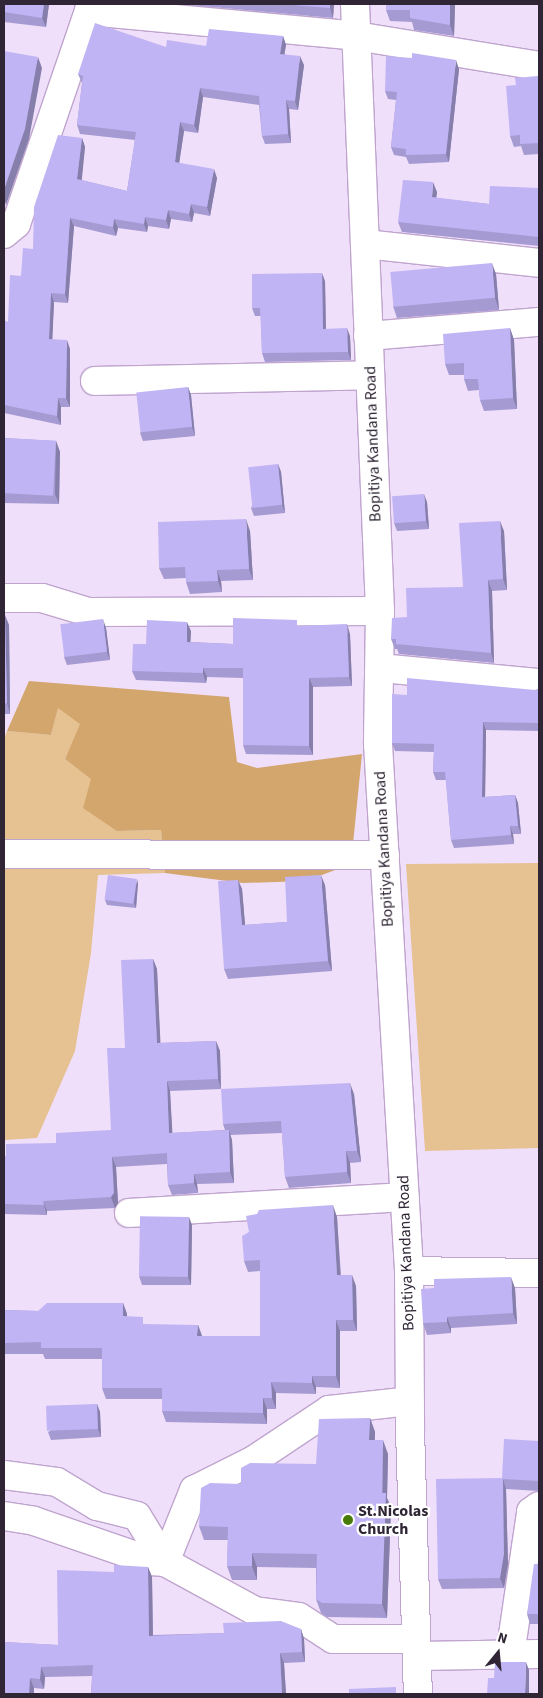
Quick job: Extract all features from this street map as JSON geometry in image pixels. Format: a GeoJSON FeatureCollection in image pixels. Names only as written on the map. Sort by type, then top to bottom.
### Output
{"type":"FeatureCollection","features":[{"type":"Feature","properties":{"kind":"street","name":"Bopitiya Kandana Road"},"geometry":{"type":"LineString","coordinates":[[355,4],[380,611],[378,744],[410,1271],[410,1401],[418,1694]]}},
{"type":"Feature","properties":{"kind":"street"},"geometry":{"type":"LineString","coordinates":[[4,234],[16,224],[89,11],[356,36],[539,66]]}},
{"type":"Feature","properties":{"kind":"street"},"geometry":{"type":"LineString","coordinates":[[365,244],[539,263]]}},
{"type":"Feature","properties":{"kind":"street"},"geometry":{"type":"LineString","coordinates":[[368,336],[539,322]]}},
{"type":"Feature","properties":{"kind":"street"},"geometry":{"type":"LineString","coordinates":[[95,381],[370,376]]}},
{"type":"Feature","properties":{"kind":"street"},"geometry":{"type":"LineString","coordinates":[[4,598],[42,598],[88,612],[380,611]]}},
{"type":"Feature","properties":{"kind":"street"},"geometry":{"type":"LineString","coordinates":[[380,668],[539,683]]}},
{"type":"Feature","properties":{"kind":"street"},"geometry":{"type":"LineString","coordinates":[[4,854],[385,855]]}},
{"type":"Feature","properties":{"kind":"street"},"geometry":{"type":"LineString","coordinates":[[129,1213],[405,1197]]}},
{"type":"Feature","properties":{"kind":"street"},"geometry":{"type":"LineString","coordinates":[[410,1271],[539,1273]]}},
{"type":"Feature","properties":{"kind":"street"},"geometry":{"type":"LineString","coordinates":[[166,1562],[194,1490],[254,1460],[329,1410],[410,1401]]}},
{"type":"Feature","properties":{"kind":"street"},"geometry":{"type":"LineString","coordinates":[[4,1475],[57,1482],[97,1506],[136,1516],[166,1562]]}},
{"type":"Feature","properties":{"kind":"street"},"geometry":{"type":"LineString","coordinates":[[510,1655],[531,1512],[539,1506]]}},
{"type":"Feature","properties":{"kind":"street"},"geometry":{"type":"LineString","coordinates":[[4,1516],[34,1520],[152,1560],[166,1562],[255,1611],[299,1618],[333,1638],[416,1648],[510,1655],[539,1654]]}},
{"type":"Feature","properties":{"kind":"shaded area"},"geometry":{"type":"Polygon","coordinates":[[[29,681],[229,697],[237,762],[257,768],[362,754],[351,864],[306,881],[243,883],[165,873],[161,830],[117,831],[83,808],[91,779],[65,759],[80,724],[58,708],[51,735],[7,731],[29,681]]]}},
{"type":"Feature","properties":{"kind":"shaded area"},"geometry":{"type":"Polygon","coordinates":[[[58,707],[81,724],[65,759],[92,779],[117,831],[161,830],[165,873],[98,875],[91,953],[75,1051],[37,1138],[4,1140],[4,739],[7,731],[51,735],[58,707]]]}},
{"type":"Feature","properties":{"kind":"shaded area"},"geometry":{"type":"Polygon","coordinates":[[[539,863],[539,1148],[425,1151],[406,864],[539,863]]]}},
{"type":"Feature","properties":{"kind":"building"},"geometry":{"type":"Polygon","coordinates":[[[4,4],[44,4],[42,18],[4,12],[4,4]]]}},
{"type":"Feature","properties":{"kind":"building"},"geometry":{"type":"Polygon","coordinates":[[[280,4],[330,4],[330,8],[280,4]]]}},
{"type":"Feature","properties":{"kind":"building"},"geometry":{"type":"Polygon","coordinates":[[[386,4],[450,4],[450,25],[410,18],[410,10],[386,10],[386,4]]]}},
{"type":"Feature","properties":{"kind":"building"},"geometry":{"type":"Polygon","coordinates":[[[95,23],[166,47],[167,40],[206,46],[209,29],[283,36],[280,54],[300,56],[295,101],[286,100],[288,134],[262,136],[259,96],[200,88],[194,125],[180,122],[175,162],[214,169],[207,207],[191,204],[189,214],[168,210],[166,220],[145,217],[144,224],[114,219],[113,227],[70,218],[65,294],[51,293],[49,339],[67,340],[66,398],[58,398],[57,416],[4,405],[4,321],[8,322],[10,275],[21,276],[23,248],[33,249],[34,207],[58,135],[82,138],[77,179],[127,191],[136,132],[77,125],[83,76],[78,74],[95,23]]]}},
{"type":"Feature","properties":{"kind":"building"},"geometry":{"type":"Polygon","coordinates":[[[4,51],[38,57],[25,129],[4,190],[4,51]]]}},
{"type":"Feature","properties":{"kind":"building"},"geometry":{"type":"Polygon","coordinates":[[[412,53],[456,60],[446,154],[406,155],[406,149],[391,147],[397,92],[385,91],[386,56],[412,58],[412,53]]]}},
{"type":"Feature","properties":{"kind":"building"},"geometry":{"type":"Polygon","coordinates":[[[538,76],[539,143],[520,144],[520,135],[510,136],[506,86],[516,85],[515,78],[538,76]]]}},
{"type":"Feature","properties":{"kind":"building"},"geometry":{"type":"Polygon","coordinates":[[[403,180],[433,182],[432,197],[489,204],[490,186],[539,188],[539,237],[398,222],[403,180]]]}},
{"type":"Feature","properties":{"kind":"building"},"geometry":{"type":"Polygon","coordinates":[[[492,263],[495,298],[393,307],[390,272],[492,263]]]}},
{"type":"Feature","properties":{"kind":"building"},"geometry":{"type":"Polygon","coordinates":[[[322,273],[323,329],[347,328],[348,352],[262,353],[260,308],[252,308],[252,274],[322,273]]]}},
{"type":"Feature","properties":{"kind":"building"},"geometry":{"type":"Polygon","coordinates":[[[510,328],[513,398],[480,400],[478,379],[464,379],[464,363],[445,364],[443,334],[510,328]]]}},
{"type":"Feature","properties":{"kind":"building"},"geometry":{"type":"Polygon","coordinates":[[[188,387],[192,427],[140,432],[136,392],[188,387]]]}},
{"type":"Feature","properties":{"kind":"building"},"geometry":{"type":"Polygon","coordinates":[[[4,438],[56,441],[53,496],[4,493],[4,438]]]}},
{"type":"Feature","properties":{"kind":"building"},"geometry":{"type":"Polygon","coordinates":[[[278,464],[282,505],[252,508],[248,467],[278,464]]]}},
{"type":"Feature","properties":{"kind":"building"},"geometry":{"type":"Polygon","coordinates":[[[424,494],[426,521],[394,523],[392,496],[424,494]]]}},
{"type":"Feature","properties":{"kind":"building"},"geometry":{"type":"Polygon","coordinates":[[[246,519],[249,569],[217,570],[218,581],[186,582],[185,567],[159,568],[158,522],[246,519]]]}},
{"type":"Feature","properties":{"kind":"building"},"geometry":{"type":"Polygon","coordinates":[[[500,521],[503,579],[488,580],[491,653],[396,644],[396,639],[391,639],[392,618],[407,617],[406,588],[463,587],[459,523],[500,521]]]}},
{"type":"Feature","properties":{"kind":"building"},"geometry":{"type":"Polygon","coordinates":[[[4,615],[7,703],[4,704],[4,615]]]}},
{"type":"Feature","properties":{"kind":"building"},"geometry":{"type":"Polygon","coordinates":[[[233,618],[297,620],[297,626],[347,624],[349,677],[309,678],[309,746],[243,745],[243,668],[203,668],[203,673],[132,671],[133,644],[146,644],[147,620],[187,622],[187,642],[233,644],[233,618]]]}},
{"type":"Feature","properties":{"kind":"building"},"geometry":{"type":"Polygon","coordinates":[[[103,619],[107,652],[64,657],[60,624],[103,619]]]}},
{"type":"Feature","properties":{"kind":"building"},"geometry":{"type":"Polygon","coordinates":[[[407,678],[539,689],[539,723],[483,722],[482,797],[515,795],[518,826],[510,826],[511,835],[451,840],[445,772],[433,772],[434,744],[392,743],[392,694],[407,695],[407,678]]]}},
{"type":"Feature","properties":{"kind":"building"},"geometry":{"type":"Polygon","coordinates":[[[108,875],[137,879],[133,904],[105,900],[108,875]]]}},
{"type":"Feature","properties":{"kind":"building"},"geometry":{"type":"Polygon","coordinates":[[[321,875],[328,961],[224,969],[218,881],[238,880],[242,925],[287,922],[285,877],[321,875]]]}},
{"type":"Feature","properties":{"kind":"building"},"geometry":{"type":"Polygon","coordinates":[[[153,959],[157,1043],[216,1041],[218,1079],[167,1081],[169,1133],[229,1130],[230,1172],[194,1174],[194,1183],[168,1185],[167,1153],[112,1157],[114,1193],[111,1197],[43,1201],[44,1205],[4,1204],[4,1156],[6,1156],[6,1144],[56,1143],[56,1133],[111,1130],[107,1048],[125,1048],[121,960],[153,959]]]}},
{"type":"Feature","properties":{"kind":"building"},"geometry":{"type":"Polygon","coordinates":[[[350,1083],[357,1151],[346,1151],[347,1172],[285,1177],[281,1121],[223,1124],[221,1089],[350,1083]]]}},
{"type":"Feature","properties":{"kind":"building"},"geometry":{"type":"Polygon","coordinates":[[[333,1205],[337,1275],[352,1275],[353,1320],[336,1320],[336,1376],[312,1376],[312,1383],[271,1382],[272,1398],[263,1398],[263,1413],[162,1411],[162,1388],[102,1388],[102,1348],[41,1348],[41,1342],[4,1343],[4,1310],[38,1311],[47,1303],[123,1303],[123,1316],[143,1317],[143,1324],[198,1325],[197,1336],[260,1336],[260,1260],[244,1261],[242,1236],[249,1232],[246,1216],[257,1214],[259,1210],[333,1205]]]}},
{"type":"Feature","properties":{"kind":"building"},"geometry":{"type":"Polygon","coordinates":[[[140,1216],[189,1217],[188,1277],[139,1276],[140,1216]]]}},
{"type":"Feature","properties":{"kind":"building"},"geometry":{"type":"Polygon","coordinates":[[[511,1277],[513,1313],[447,1317],[447,1322],[423,1323],[421,1289],[434,1288],[434,1279],[511,1277]]]}},
{"type":"Feature","properties":{"kind":"building"},"geometry":{"type":"Polygon","coordinates":[[[97,1404],[98,1429],[47,1431],[46,1406],[97,1404]]]}},
{"type":"Feature","properties":{"kind":"building"},"geometry":{"type":"Polygon","coordinates":[[[370,1418],[369,1440],[383,1440],[382,1493],[386,1493],[382,1604],[322,1603],[316,1599],[317,1554],[252,1553],[252,1566],[227,1566],[228,1527],[199,1526],[201,1488],[210,1483],[241,1484],[241,1468],[250,1463],[316,1464],[319,1419],[370,1418]]]}},
{"type":"Feature","properties":{"kind":"building"},"geometry":{"type":"Polygon","coordinates":[[[504,1439],[539,1441],[539,1481],[503,1479],[504,1554],[500,1578],[438,1579],[436,1479],[502,1478],[504,1439]]]}},
{"type":"Feature","properties":{"kind":"building"},"geometry":{"type":"Polygon","coordinates":[[[534,1564],[539,1564],[539,1614],[527,1614],[534,1564]]]}},
{"type":"Feature","properties":{"kind":"building"},"geometry":{"type":"Polygon","coordinates":[[[114,1565],[148,1567],[149,1636],[224,1633],[223,1623],[281,1621],[301,1629],[302,1652],[280,1653],[282,1694],[91,1694],[93,1665],[41,1667],[40,1679],[30,1678],[29,1694],[4,1694],[4,1642],[58,1645],[57,1570],[114,1572],[114,1565]]]}},
{"type":"Feature","properties":{"kind":"building"},"geometry":{"type":"Polygon","coordinates":[[[495,1662],[526,1662],[525,1694],[487,1694],[488,1678],[494,1678],[495,1662]]]}},
{"type":"Feature","properties":{"kind":"building"},"geometry":{"type":"Polygon","coordinates":[[[396,1687],[396,1694],[349,1694],[349,1689],[396,1687]]]}},
{"type":"Feature","properties":{"kind":"place","name":"St.Nicolas Church"},"geometry":{"type":"Point","coordinates":[348,1520]}}]}
